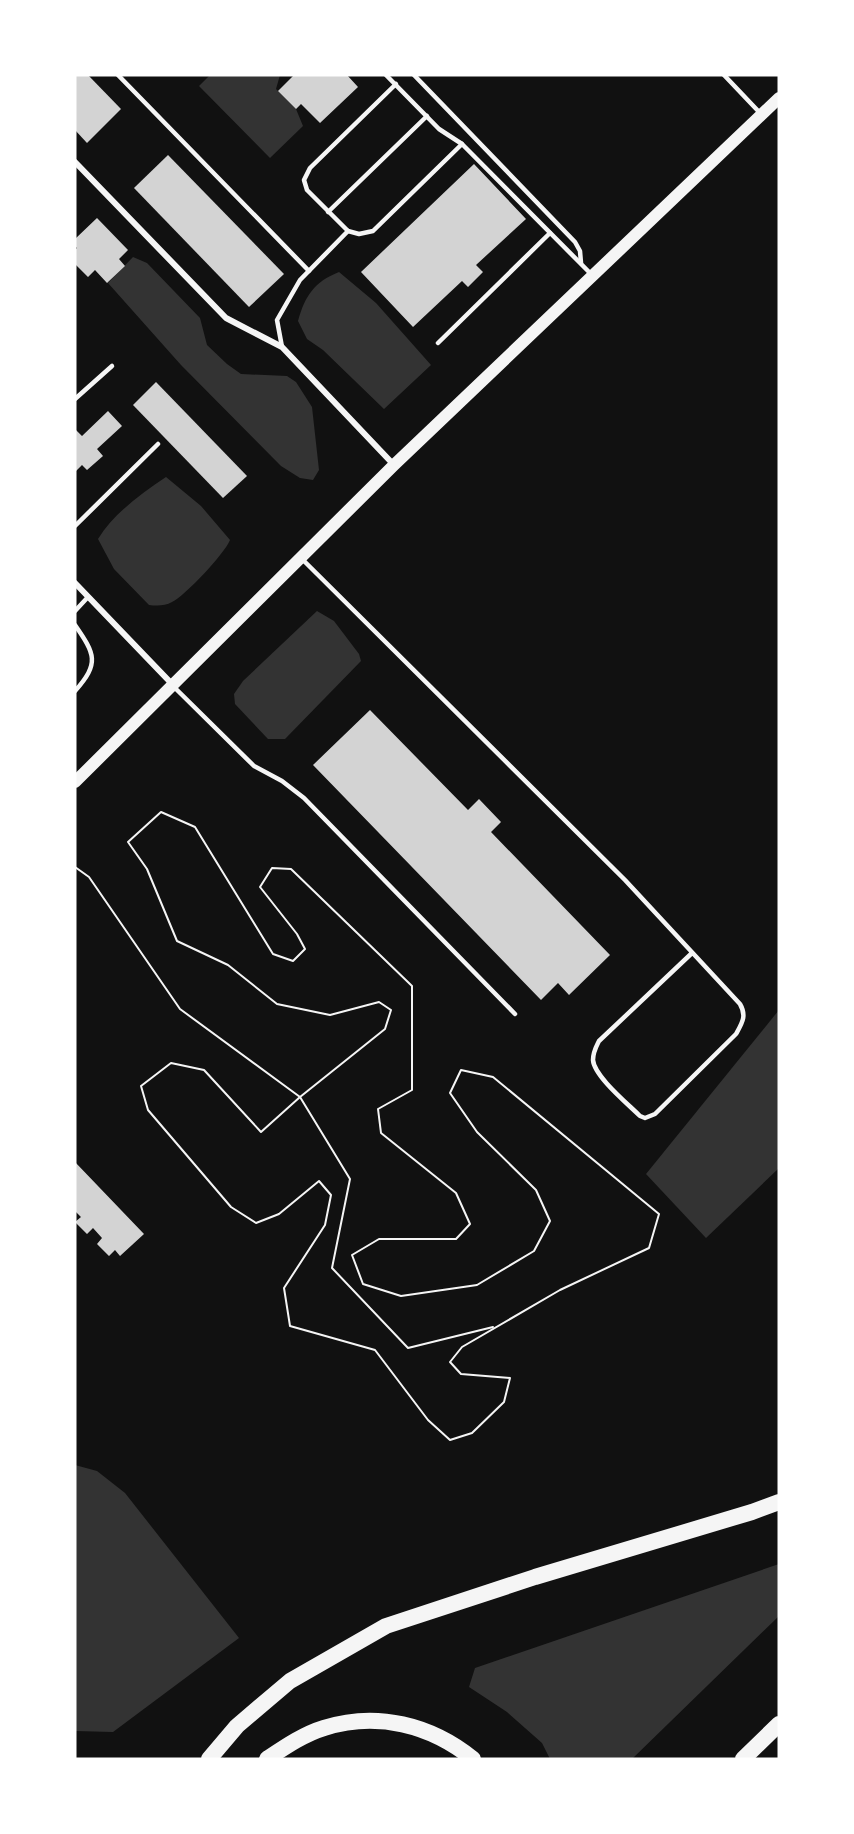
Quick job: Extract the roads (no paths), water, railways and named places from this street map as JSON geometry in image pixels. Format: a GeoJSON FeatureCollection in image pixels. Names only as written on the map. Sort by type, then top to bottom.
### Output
{"type":"FeatureCollection","features":[{"type":"Feature","properties":{"kind":"highway"},"geometry":{"type":"LineString","coordinates":[[209,1759],[237,1726],[290,1681],[386,1626],[535,1577],[779,1502]]}},
{"type":"Feature","properties":{"kind":"highway"},"geometry":{"type":"LineString","coordinates":[[267,1759],[294,1741],[325,1728],[363,1721],[400,1723],[428,1731],[454,1743],[473,1759]]}},
{"type":"Feature","properties":{"kind":"highway"},"geometry":{"type":"LineString","coordinates":[[743,1759],[779,1724]]}},
{"type":"Feature","properties":{"kind":"main road"},"geometry":{"type":"LineString","coordinates":[[75,782],[394,465],[779,98]]}},
{"type":"Feature","properties":{"kind":"street"},"geometry":{"type":"LineString","coordinates":[[75,162],[226,318],[282,347],[394,465]]}},
{"type":"Feature","properties":{"kind":"street"},"geometry":{"type":"LineString","coordinates":[[75,583],[172,685]]}},
{"type":"Feature","properties":{"kind":"lane"},"geometry":{"type":"LineString","coordinates":[[118,75],[309,271]]}},
{"type":"Feature","properties":{"kind":"lane"},"geometry":{"type":"LineString","coordinates":[[386,75],[439,129],[462,144],[593,276]]}},
{"type":"Feature","properties":{"kind":"lane"},"geometry":{"type":"LineString","coordinates":[[414,75],[575,242],[580,251],[581,263]]}},
{"type":"Feature","properties":{"kind":"lane"},"geometry":{"type":"LineString","coordinates":[[724,75],[762,114]]}},
{"type":"Feature","properties":{"kind":"lane"},"geometry":{"type":"LineString","coordinates":[[396,84],[310,168],[304,180],[307,190],[348,231],[358,234],[373,231],[462,144]]}},
{"type":"Feature","properties":{"kind":"lane"},"geometry":{"type":"LineString","coordinates":[[328,212],[427,116]]}},
{"type":"Feature","properties":{"kind":"lane"},"geometry":{"type":"LineString","coordinates":[[282,347],[277,320],[300,280],[348,231]]}},
{"type":"Feature","properties":{"kind":"lane"},"geometry":{"type":"LineString","coordinates":[[438,343],[550,233]]}},
{"type":"Feature","properties":{"kind":"lane"},"geometry":{"type":"LineString","coordinates":[[75,399],[112,366]]}},
{"type":"Feature","properties":{"kind":"lane"},"geometry":{"type":"LineString","coordinates":[[75,526],[158,444]]}},
{"type":"Feature","properties":{"kind":"lane"},"geometry":{"type":"LineString","coordinates":[[301,558],[624,880],[740,1004],[745,1012],[743,1022],[736,1034],[655,1114],[645,1118],[640,1116],[599,1074],[593,1062],[594,1051],[598,1041],[692,953]]}},
{"type":"Feature","properties":{"kind":"lane"},"geometry":{"type":"LineString","coordinates":[[75,611],[88,597]]}},
{"type":"Feature","properties":{"kind":"lane"},"geometry":{"type":"LineString","coordinates":[[75,625],[87,642],[93,660],[89,675],[75,690]]}},
{"type":"Feature","properties":{"kind":"lane"},"geometry":{"type":"LineString","coordinates":[[172,685],[254,766],[282,781],[304,798],[515,1014]]}}]}
